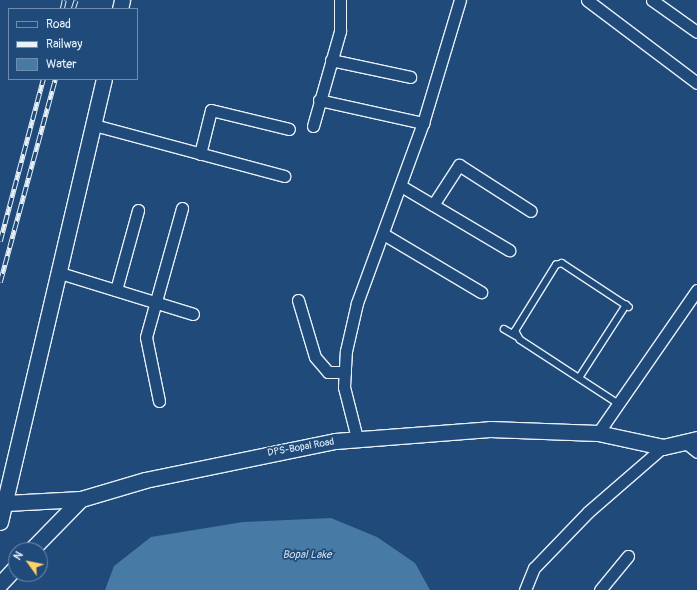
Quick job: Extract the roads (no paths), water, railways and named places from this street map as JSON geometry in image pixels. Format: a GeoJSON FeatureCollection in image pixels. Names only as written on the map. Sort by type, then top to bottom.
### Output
{"type":"FeatureCollection","features":[{"type":"Feature","properties":{"kind":"street"},"geometry":{"type":"LineString","coordinates":[[313,126],[319,100],[340,31],[340,0]]}},
{"type":"Feature","properties":{"kind":"street"},"geometry":{"type":"LineString","coordinates":[[357,438],[348,413],[345,372],[357,303],[385,235],[423,123],[460,0]]}},
{"type":"Feature","properties":{"kind":"street"},"geometry":{"type":"LineString","coordinates":[[587,0],[697,83]]}},
{"type":"Feature","properties":{"kind":"street"},"geometry":{"type":"LineString","coordinates":[[652,0],[697,32]]}},
{"type":"Feature","properties":{"kind":"street"},"geometry":{"type":"LineString","coordinates":[[331,60],[410,77]]}},
{"type":"Feature","properties":{"kind":"street"},"geometry":{"type":"LineString","coordinates":[[0,522],[6,503],[104,80]]}},
{"type":"Feature","properties":{"kind":"street"},"geometry":{"type":"LineString","coordinates":[[319,100],[423,123]]}},
{"type":"Feature","properties":{"kind":"street"},"geometry":{"type":"LineString","coordinates":[[200,154],[211,110],[289,129]]}},
{"type":"Feature","properties":{"kind":"street"},"geometry":{"type":"LineString","coordinates":[[94,125],[284,176]]}},
{"type":"Feature","properties":{"kind":"street"},"geometry":{"type":"LineString","coordinates":[[433,206],[459,165],[531,211]]}},
{"type":"Feature","properties":{"kind":"street"},"geometry":{"type":"LineString","coordinates":[[401,186],[508,250]]}},
{"type":"Feature","properties":{"kind":"street"},"geometry":{"type":"LineString","coordinates":[[159,401],[146,337],[154,302],[182,208]]}},
{"type":"Feature","properties":{"kind":"street"},"geometry":{"type":"LineString","coordinates":[[116,290],[138,210]]}},
{"type":"Feature","properties":{"kind":"street"},"geometry":{"type":"LineString","coordinates":[[385,235],[481,292]]}},
{"type":"Feature","properties":{"kind":"street"},"geometry":{"type":"LineString","coordinates":[[60,273],[193,314]]}},
{"type":"Feature","properties":{"kind":"street"},"geometry":{"type":"LineString","coordinates":[[598,434],[697,290]]}},
{"type":"Feature","properties":{"kind":"street"},"geometry":{"type":"LineString","coordinates":[[298,300],[315,357],[328,372],[345,372]]}},
{"type":"Feature","properties":{"kind":"street","name":"DPS-Bopal Road"},"geometry":{"type":"LineString","coordinates":[[39,542],[81,499],[144,480],[357,438],[490,429],[598,434],[663,447]]}},
{"type":"Feature","properties":{"kind":"street"},"geometry":{"type":"LineString","coordinates":[[525,590],[534,568],[588,512],[663,447],[693,445]]}},
{"type":"Feature","properties":{"kind":"street"},"geometry":{"type":"LineString","coordinates":[[6,503],[81,499]]}},
{"type":"Feature","properties":{"kind":"street"},"geometry":{"type":"LineString","coordinates":[[600,590],[628,556]]}},
{"type":"Feature","properties":{"kind":"street"},"geometry":{"type":"LineString","coordinates":[[0,584],[8,576]]}},
{"type":"Feature","properties":{"kind":"lane"},"geometry":{"type":"LineString","coordinates":[[516,336],[518,325],[556,265],[562,263],[628,306],[579,378]]}},
{"type":"Feature","properties":{"kind":"lane"},"geometry":{"type":"LineString","coordinates":[[504,329],[618,404]]}},
{"type":"Feature","properties":{"kind":"water","name":"Bopal Lake"},"geometry":{"type":"Polygon","coordinates":[[[331,518],[377,537],[415,563],[430,590],[105,590],[114,566],[151,537],[243,522],[331,518]]]}},
{"type":"Feature","properties":{"kind":"railway"},"geometry":{"type":"LineString","coordinates":[[62,8],[64,0]]}},
{"type":"Feature","properties":{"kind":"railway"},"geometry":{"type":"LineString","coordinates":[[73,8],[76,0]]}},
{"type":"Feature","properties":{"kind":"railway"},"geometry":{"type":"LineString","coordinates":[[0,241],[43,80]]}},
{"type":"Feature","properties":{"kind":"railway"},"geometry":{"type":"LineString","coordinates":[[0,282],[55,80]]}}]}
